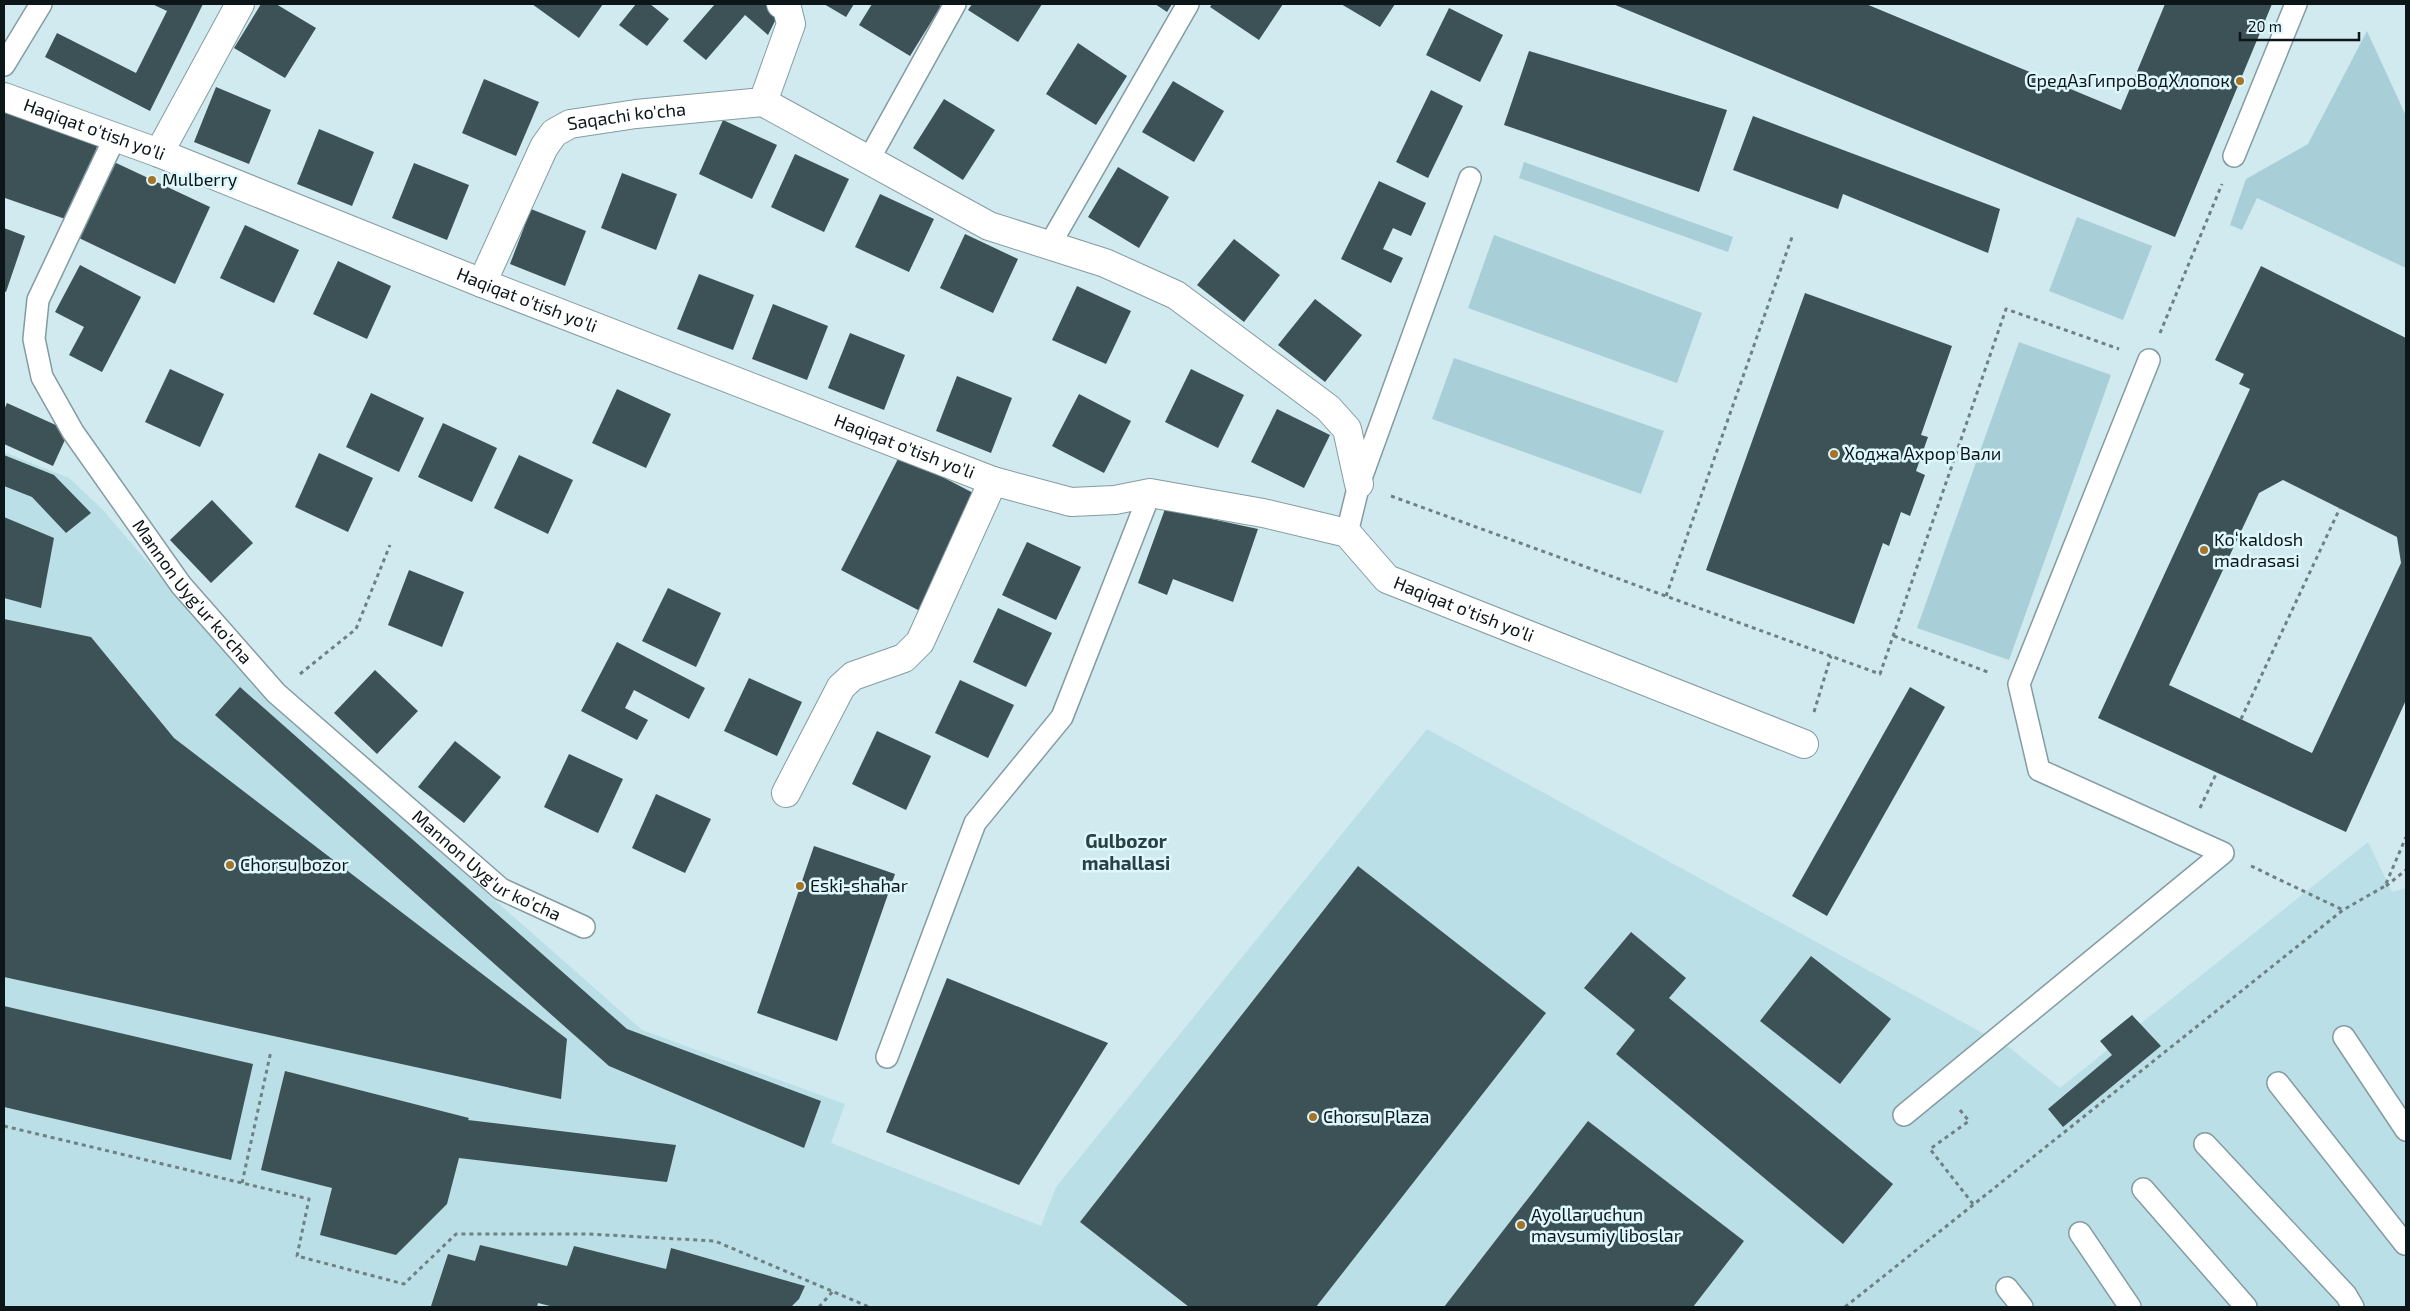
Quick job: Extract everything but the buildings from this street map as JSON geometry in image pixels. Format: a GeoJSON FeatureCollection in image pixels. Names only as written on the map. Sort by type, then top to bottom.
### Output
{"type":"FeatureCollection","features":[{"type":"Feature","properties":{"kind":"street"},"geometry":{"type":"LineString","coordinates":[[159,153],[240,4]]}},
{"type":"Feature","properties":{"kind":"street"},"geometry":{"type":"LineString","coordinates":[[781,4],[787,8],[791,24],[763,102],[989,226],[1105,263],[1176,295],[1328,408],[1347,429],[1359,484]]}},
{"type":"Feature","properties":{"kind":"street","name":"Haqiqat o'tish yo'li"},"geometry":{"type":"LineString","coordinates":[[4,97],[159,153],[482,283],[993,481],[1071,502],[1115,500],[1150,492],[1263,513],[1347,533],[1387,578],[1804,744]]}},
{"type":"Feature","properties":{"kind":"street","name":"Saqachi ko'cha"},"geometry":{"type":"LineString","coordinates":[[482,283],[544,147],[554,133],[570,124],[636,114],[763,102]]}},
{"type":"Feature","properties":{"kind":"street"},"geometry":{"type":"LineString","coordinates":[[786,793],[841,687],[853,676],[904,658],[920,642],[993,481]]}},
{"type":"Feature","properties":{"kind":"lane"},"geometry":{"type":"LineString","coordinates":[[4,65],[41,4]]}},
{"type":"Feature","properties":{"kind":"lane"},"geometry":{"type":"LineString","coordinates":[[868,161],[955,4]]}},
{"type":"Feature","properties":{"kind":"lane"},"geometry":{"type":"LineString","coordinates":[[1049,246],[1188,4]]}},
{"type":"Feature","properties":{"kind":"lane"},"geometry":{"type":"LineString","coordinates":[[2234,156],[2296,4]]}},
{"type":"Feature","properties":{"kind":"lane","name":"Mannon Uyg'ur ko'cha"},"geometry":{"type":"LineString","coordinates":[[115,138],[38,300],[34,339],[42,377],[73,432],[181,585],[276,693],[501,889],[584,927]]}},
{"type":"Feature","properties":{"kind":"lane"},"geometry":{"type":"LineString","coordinates":[[1347,533],[1359,484],[1470,178]]}},
{"type":"Feature","properties":{"kind":"lane"},"geometry":{"type":"LineString","coordinates":[[1904,1115],[2223,853],[2039,770],[2019,684],[2149,360]]}},
{"type":"Feature","properties":{"kind":"lane"},"geometry":{"type":"LineString","coordinates":[[887,1057],[975,823],[1062,717],[1150,492]]}},
{"type":"Feature","properties":{"kind":"lane"},"geometry":{"type":"LineString","coordinates":[[2344,1037],[2406,1130]]}},
{"type":"Feature","properties":{"kind":"lane"},"geometry":{"type":"LineString","coordinates":[[2278,1083],[2405,1244]]}},
{"type":"Feature","properties":{"kind":"lane"},"geometry":{"type":"LineString","coordinates":[[2204,1144],[2346,1295],[2353,1307]]}},
{"type":"Feature","properties":{"kind":"lane"},"geometry":{"type":"LineString","coordinates":[[2143,1189],[2246,1307]]}},
{"type":"Feature","properties":{"kind":"lane"},"geometry":{"type":"LineString","coordinates":[[2080,1233],[2130,1307]]}},
{"type":"Feature","properties":{"kind":"lane"},"geometry":{"type":"LineString","coordinates":[[2007,1288],[2022,1307]]}},
{"type":"Feature","properties":{"kind":"path"},"geometry":{"type":"LineString","coordinates":[[1359,484],[1880,674],[2006,309],[2149,360],[2234,156]]}},
{"type":"Feature","properties":{"kind":"path"},"geometry":{"type":"LineString","coordinates":[[1666,596],[1792,236]]}},
{"type":"Feature","properties":{"kind":"path"},"geometry":{"type":"LineString","coordinates":[[2241,719],[2340,508]]}},
{"type":"Feature","properties":{"kind":"path"},"geometry":{"type":"LineString","coordinates":[[276,693],[356,628],[390,545]]}},
{"type":"Feature","properties":{"kind":"path"},"geometry":{"type":"LineString","coordinates":[[1894,636],[2019,684]]}},
{"type":"Feature","properties":{"kind":"path"},"geometry":{"type":"LineString","coordinates":[[1804,744],[1831,656]]}},
{"type":"Feature","properties":{"kind":"path"},"geometry":{"type":"LineString","coordinates":[[2187,837],[2216,772]]}},
{"type":"Feature","properties":{"kind":"path"},"geometry":{"type":"LineString","coordinates":[[2386,886],[2406,836]]}},
{"type":"Feature","properties":{"kind":"path"},"geometry":{"type":"LineString","coordinates":[[2223,853],[2343,910]]}},
{"type":"Feature","properties":{"kind":"path"},"geometry":{"type":"LineString","coordinates":[[1845,1307],[2343,910],[2386,886],[2406,870]]}},
{"type":"Feature","properties":{"kind":"path"},"geometry":{"type":"LineString","coordinates":[[242,1184],[271,1051]]}},
{"type":"Feature","properties":{"kind":"path"},"geometry":{"type":"LineString","coordinates":[[1969,1121],[1930,1149],[1972,1204]]}},
{"type":"Feature","properties":{"kind":"path"},"geometry":{"type":"LineString","coordinates":[[4,1126],[309,1199],[297,1256],[404,1284],[456,1234],[589,1234],[715,1241],[869,1307]]}},
{"type":"Feature","properties":{"kind":"path"},"geometry":{"type":"LineString","coordinates":[[819,1307],[833,1292]]}},
{"type":"Feature","properties":{"kind":"shaded area"},"geometry":{"type":"Polygon","coordinates":[[[2367,31],[2406,116],[2406,268],[2257,198],[2242,230],[2230,225],[2246,179],[2308,144],[2367,31]]]}},
{"type":"Feature","properties":{"kind":"shaded area"},"geometry":{"type":"Polygon","coordinates":[[[1524,162],[1733,237],[1728,252],[1519,178],[1524,162]]]}},
{"type":"Feature","properties":{"kind":"shaded area"},"geometry":{"type":"Polygon","coordinates":[[[2077,217],[2152,246],[2123,320],[2049,291],[2077,217]]]}},
{"type":"Feature","properties":{"kind":"shaded area"},"geometry":{"type":"Polygon","coordinates":[[[1494,235],[1702,313],[1677,383],[1468,308],[1494,235]]]}},
{"type":"Feature","properties":{"kind":"shaded area"},"geometry":{"type":"Polygon","coordinates":[[[2019,342],[2111,375],[2009,660],[1917,628],[2019,342]]]}},
{"type":"Feature","properties":{"kind":"shaded area"},"geometry":{"type":"Polygon","coordinates":[[[1454,358],[1664,431],[1641,494],[1432,419],[1454,358]]]}},
{"type":"Feature","properties":{"kind":"shaded area","name":"Chorsu bozor"},"geometry":{"type":"Polygon","coordinates":[[[4,452],[69,478],[103,510],[259,692],[642,1030],[845,1104],[831,1143],[1041,1226],[1056,1187],[1427,729],[2010,1048],[2060,1088],[2368,842],[2392,892],[2406,888],[2406,1307],[4,1307],[4,452]]]}},
{"type":"Feature","properties":{"kind":"place","name":"СредАзГипроВодХлопок"},"geometry":{"type":"Point","coordinates":[2240,81]}},
{"type":"Feature","properties":{"kind":"place","name":"Mulberry"},"geometry":{"type":"Point","coordinates":[152,180]}},
{"type":"Feature","properties":{"kind":"place","name":"Ходжа Ахрор Вали"},"geometry":{"type":"Point","coordinates":[1834,454]}},
{"type":"Feature","properties":{"kind":"place","name":"Koʻkaldosh madrasasi"},"geometry":{"type":"Point","coordinates":[2204,550]}},
{"type":"Feature","properties":{"kind":"place","name":"Chorsu bozor"},"geometry":{"type":"Point","coordinates":[230,865]}},
{"type":"Feature","properties":{"kind":"place","name":"Eski-shahar"},"geometry":{"type":"Point","coordinates":[800,886]}},
{"type":"Feature","properties":{"kind":"place","name":"Chorsu Plaza"},"geometry":{"type":"Point","coordinates":[1313,1117]}},
{"type":"Feature","properties":{"kind":"place","name":"Ayollar uchun mavsumiy liboslar"},"geometry":{"type":"Point","coordinates":[1521,1225]}},
{"type":"Feature","properties":{"kind":"district","name":"Gulbozor mahallasi"},"geometry":{"type":"Point","coordinates":[1126,852]}}]}
